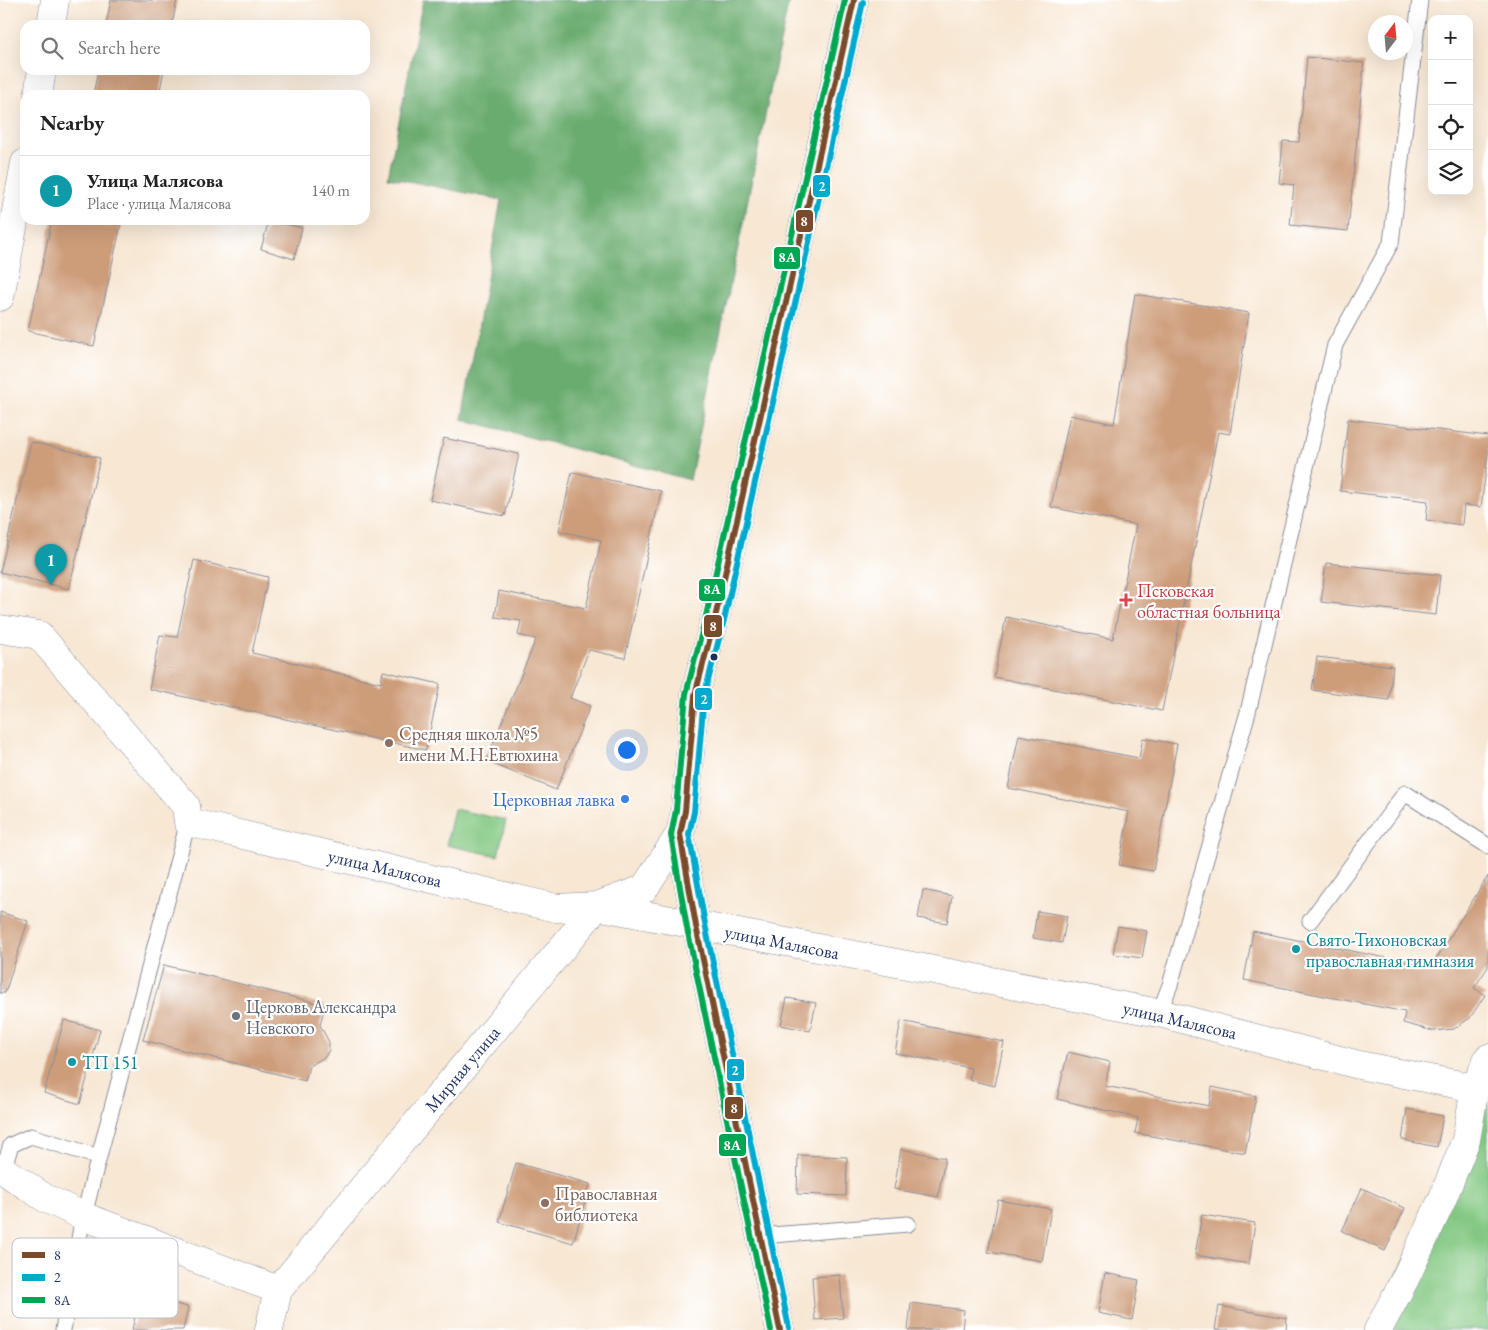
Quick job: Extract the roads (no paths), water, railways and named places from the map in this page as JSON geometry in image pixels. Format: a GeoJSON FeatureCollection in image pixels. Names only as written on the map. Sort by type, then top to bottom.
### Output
{"type":"FeatureCollection","features":[{"type":"Feature","properties":{"kind":"street"},"geometry":{"type":"LineString","coordinates":[[52,20],[55,0]]}},
{"type":"Feature","properties":{"kind":"street"},"geometry":{"type":"LineString","coordinates":[[597,906],[644,889],[680,834],[685,811],[695,695],[718,608],[854,0]]}},
{"type":"Feature","properties":{"kind":"street"},"geometry":{"type":"LineString","coordinates":[[39,90],[41,75]]}},
{"type":"Feature","properties":{"kind":"street"},"geometry":{"type":"LineString","coordinates":[[0,297],[20,190]]}},
{"type":"Feature","properties":{"kind":"street"},"geometry":{"type":"LineString","coordinates":[[0,629],[38,635],[186,806],[188,822]]}},
{"type":"Feature","properties":{"kind":"street","name":"улица Малясова"},"geometry":{"type":"LineString","coordinates":[[188,822],[556,908],[597,906],[1159,1013],[1359,1065],[1482,1094]]}},
{"type":"Feature","properties":{"kind":"street"},"geometry":{"type":"LineString","coordinates":[[680,834],[696,926],[780,1330]]}},
{"type":"Feature","properties":{"kind":"street","name":"Мирная улица"},"geometry":{"type":"LineString","coordinates":[[269,1330],[278,1290],[597,906]]}},
{"type":"Feature","properties":{"kind":"street"},"geometry":{"type":"LineString","coordinates":[[1378,1330],[1405,1280],[1442,1200],[1482,1094],[1488,1058]]}},
{"type":"Feature","properties":{"kind":"street"},"geometry":{"type":"LineString","coordinates":[[1,1169],[44,1198],[83,1216],[141,1238]]}},
{"type":"Feature","properties":{"kind":"street"},"geometry":{"type":"LineString","coordinates":[[178,1252],[278,1290]]}},
{"type":"Feature","properties":{"kind":"lane"},"geometry":{"type":"LineString","coordinates":[[1159,1013],[1170,985],[1248,712],[1336,345],[1391,243],[1420,0]]}},
{"type":"Feature","properties":{"kind":"lane"},"geometry":{"type":"LineString","coordinates":[[1310,921],[1405,793],[1488,846]]}},
{"type":"Feature","properties":{"kind":"lane"},"geometry":{"type":"LineString","coordinates":[[79,1238],[83,1216],[188,822]]}},
{"type":"Feature","properties":{"kind":"lane"},"geometry":{"type":"LineString","coordinates":[[1,1169],[11,1146],[31,1136],[99,1156]]}},
{"type":"Feature","properties":{"kind":"lane"},"geometry":{"type":"LineString","coordinates":[[760,1236],[908,1224]]}},
{"type":"Feature","properties":{"kind":"place","name":"Улица Малясова"},"geometry":{"type":"Point","coordinates":[51,585]}},
{"type":"Feature","properties":{"kind":"place","name":"Псковская областная больница"},"geometry":{"type":"Point","coordinates":[1126,600]}},
{"type":"Feature","properties":{"kind":"place","name":"Средняя школа №5 имени М.Н.Евтюхина"},"geometry":{"type":"Point","coordinates":[389,743]}},
{"type":"Feature","properties":{"kind":"place","name":"Церковная лавка"},"geometry":{"type":"Point","coordinates":[625,799]}},
{"type":"Feature","properties":{"kind":"place","name":"Свято-Тихоновская православная гимназия"},"geometry":{"type":"Point","coordinates":[1296,949]}},
{"type":"Feature","properties":{"kind":"place","name":"Церковь Александра Невского"},"geometry":{"type":"Point","coordinates":[236,1016]}},
{"type":"Feature","properties":{"kind":"place","name":"ТП 151"},"geometry":{"type":"Point","coordinates":[72,1062]}},
{"type":"Feature","properties":{"kind":"place","name":"Православная библиотека"},"geometry":{"type":"Point","coordinates":[545,1203]}}]}
